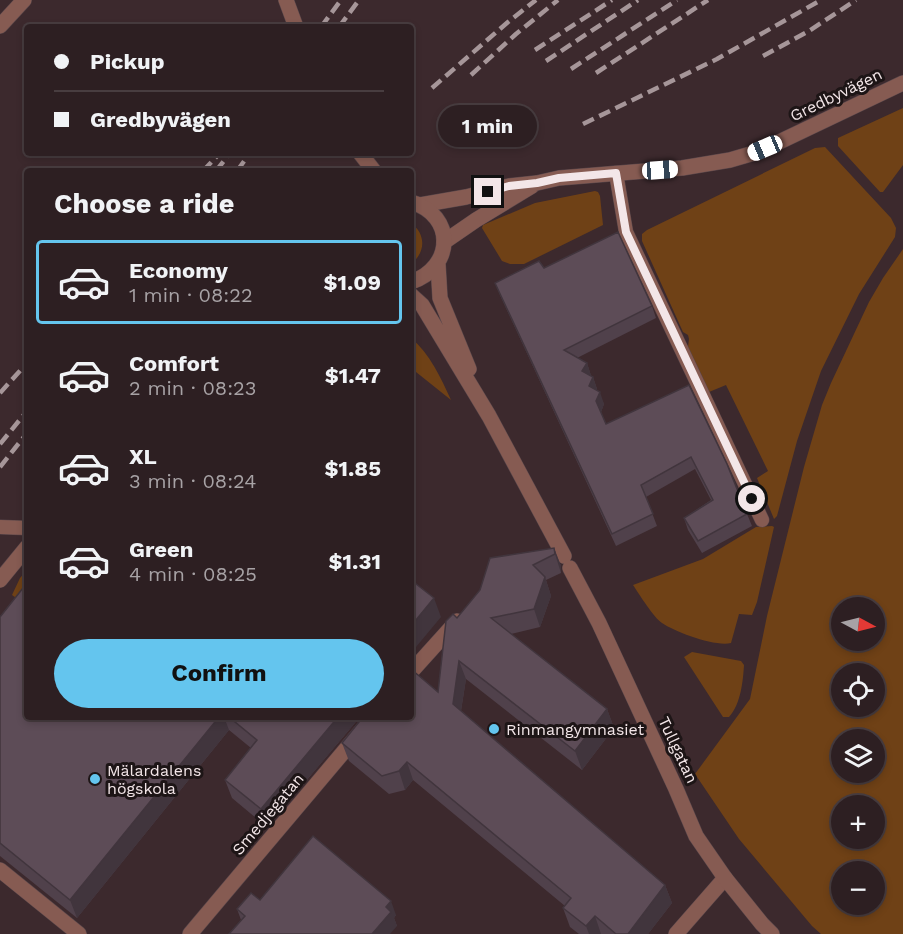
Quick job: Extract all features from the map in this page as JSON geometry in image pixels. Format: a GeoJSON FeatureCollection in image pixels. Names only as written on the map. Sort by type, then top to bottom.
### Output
{"type":"FeatureCollection","features":[{"type":"Feature","properties":{"kind":"street"},"geometry":{"type":"LineString","coordinates":[[0,26],[24,0]]}},
{"type":"Feature","properties":{"kind":"street"},"geometry":{"type":"LineString","coordinates":[[286,0],[295,24]]}},
{"type":"Feature","properties":{"kind":"street","name":"Gredbyvägen"},"geometry":{"type":"LineString","coordinates":[[416,203],[466,197],[509,186],[559,178],[682,168],[738,158],[777,143],[903,83]]}},
{"type":"Feature","properties":{"kind":"street"},"geometry":{"type":"LineString","coordinates":[[362,156],[372,168]]}},
{"type":"Feature","properties":{"kind":"street","name":"Gredbyvägen"},"geometry":{"type":"LineString","coordinates":[[444,242],[537,183]]}},
{"type":"Feature","properties":{"kind":"street"},"geometry":{"type":"LineString","coordinates":[[416,203],[432,213],[440,224],[444,242]]}},
{"type":"Feature","properties":{"kind":"street","name":"Tullgatan"},"geometry":{"type":"LineString","coordinates":[[444,242],[438,264],[440,298],[489,416]]}},
{"type":"Feature","properties":{"kind":"street"},"geometry":{"type":"LineString","coordinates":[[414,281],[423,278],[438,264]]}},
{"type":"Feature","properties":{"kind":"street","name":"Tullgatan"},"geometry":{"type":"LineString","coordinates":[[414,298],[422,305],[489,416],[599,622],[696,836],[725,878],[772,934]]}},
{"type":"Feature","properties":{"kind":"street"},"geometry":{"type":"LineString","coordinates":[[0,580],[24,552]]}},
{"type":"Feature","properties":{"kind":"street"},"geometry":{"type":"LineString","coordinates":[[414,666],[467,609]]}},
{"type":"Feature","properties":{"kind":"street","name":"Smedjegatan"},"geometry":{"type":"LineString","coordinates":[[190,934],[370,720]]}},
{"type":"Feature","properties":{"kind":"street"},"geometry":{"type":"LineString","coordinates":[[0,870],[79,934]]}},
{"type":"Feature","properties":{"kind":"street"},"geometry":{"type":"LineString","coordinates":[[676,934],[725,878]]}},
{"type":"Feature","properties":{"kind":"lane"},"geometry":{"type":"LineString","coordinates":[[616,173],[626,232],[762,520]]}},
{"type":"Feature","properties":{"kind":"lane"},"geometry":{"type":"LineString","coordinates":[[0,527],[24,528]]}},
{"type":"Feature","properties":{"kind":"shaded area"},"geometry":{"type":"Polygon","coordinates":[[[903,108],[903,165],[883,192],[880,192],[838,146],[838,138],[903,108]]]}},
{"type":"Feature","properties":{"kind":"shaded area"},"geometry":{"type":"Polygon","coordinates":[[[825,147],[891,218],[896,228],[895,237],[859,294],[821,371],[797,441],[777,516],[774,519],[757,478],[768,471],[726,385],[709,392],[688,347],[688,335],[683,332],[642,241],[642,234],[815,148],[825,147]]]}},
{"type":"Feature","properties":{"kind":"shaded area"},"geometry":{"type":"Polygon","coordinates":[[[595,191],[600,196],[603,225],[524,264],[510,264],[502,261],[482,228],[483,225],[535,203],[595,191]]]}},
{"type":"Feature","properties":{"kind":"shaded area"},"geometry":{"type":"Polygon","coordinates":[[[414,225],[422,238],[422,249],[414,261],[414,225]]]}},
{"type":"Feature","properties":{"kind":"shaded area"},"geometry":{"type":"Polygon","coordinates":[[[903,249],[903,934],[821,934],[739,839],[695,774],[750,699],[767,616],[822,405],[869,302],[903,249]]]}},
{"type":"Feature","properties":{"kind":"shaded area"},"geometry":{"type":"Polygon","coordinates":[[[414,341],[439,375],[451,400],[414,370],[414,341]]]}},
{"type":"Feature","properties":{"kind":"shaded area"},"geometry":{"type":"Polygon","coordinates":[[[756,527],[774,527],[757,602],[752,615],[739,614],[731,643],[706,641],[668,627],[655,616],[633,585],[703,559],[756,527]]]}},
{"type":"Feature","properties":{"kind":"shaded area"},"geometry":{"type":"Polygon","coordinates":[[[24,573],[24,594],[19,600],[12,595],[24,573]]]}},
{"type":"Feature","properties":{"kind":"shaded area"},"geometry":{"type":"Polygon","coordinates":[[[692,652],[741,661],[744,665],[739,699],[729,717],[723,717],[684,657],[692,652]]]}},
{"type":"Feature","properties":{"kind":"building"},"geometry":{"type":"Polygon","coordinates":[[[618,232],[652,306],[564,350],[587,363],[582,371],[593,377],[589,386],[600,392],[596,401],[606,424],[689,385],[727,464],[747,514],[698,541],[684,518],[713,500],[691,457],[641,485],[653,514],[612,534],[495,283],[539,261],[544,268],[618,232]]]}},
{"type":"Feature","properties":{"kind":"building"},"geometry":{"type":"Polygon","coordinates":[[[554,548],[555,554],[533,565],[545,577],[534,609],[491,618],[607,709],[575,751],[459,661],[453,704],[665,885],[628,934],[616,934],[595,916],[586,926],[563,908],[571,898],[407,762],[399,771],[382,776],[342,743],[361,720],[414,720],[414,672],[438,692],[446,621],[453,614],[457,618],[480,590],[490,558],[554,548]]]}},
{"type":"Feature","properties":{"kind":"building"},"geometry":{"type":"Polygon","coordinates":[[[414,582],[434,598],[414,622],[414,582]]]}},
{"type":"Feature","properties":{"kind":"building","name":"Mälardalens högskola"},"geometry":{"type":"Polygon","coordinates":[[[24,587],[24,720],[217,720],[70,900],[0,843],[0,617],[24,587]]]}},
{"type":"Feature","properties":{"kind":"building"},"geometry":{"type":"Polygon","coordinates":[[[233,720],[335,720],[261,809],[225,780],[257,740],[233,720]]]}},
{"type":"Feature","properties":{"kind":"building"},"geometry":{"type":"Polygon","coordinates":[[[313,836],[391,901],[386,907],[391,912],[372,934],[229,934],[245,916],[237,909],[251,893],[260,900],[313,836]]]}},
{"type":"Feature","properties":{"kind":"railway"},"geometry":{"type":"LineString","coordinates":[[323,24],[341,0]]}},
{"type":"Feature","properties":{"kind":"railway"},"geometry":{"type":"LineString","coordinates":[[341,24],[359,0]]}},
{"type":"Feature","properties":{"kind":"railway"},"geometry":{"type":"LineString","coordinates":[[432,88],[536,0]]}},
{"type":"Feature","properties":{"kind":"railway"},"geometry":{"type":"LineString","coordinates":[[471,75],[558,0]]}},
{"type":"Feature","properties":{"kind":"railway"},"geometry":{"type":"LineString","coordinates":[[535,50],[612,0]]}},
{"type":"Feature","properties":{"kind":"railway"},"geometry":{"type":"LineString","coordinates":[[546,61],[638,0]]}},
{"type":"Feature","properties":{"kind":"railway"},"geometry":{"type":"LineString","coordinates":[[571,69],[677,0]]}},
{"type":"Feature","properties":{"kind":"railway"},"geometry":{"type":"LineString","coordinates":[[596,73],[708,0]]}},
{"type":"Feature","properties":{"kind":"railway"},"geometry":{"type":"LineString","coordinates":[[583,124],[717,59],[821,0]]}},
{"type":"Feature","properties":{"kind":"railway"},"geometry":{"type":"LineString","coordinates":[[763,56],[809,31],[856,0]]}},
{"type":"Feature","properties":{"kind":"railway"},"geometry":{"type":"LineString","coordinates":[[206,168],[217,156]]}},
{"type":"Feature","properties":{"kind":"railway"},"geometry":{"type":"LineString","coordinates":[[218,168],[228,156]]}},
{"type":"Feature","properties":{"kind":"railway"},"geometry":{"type":"LineString","coordinates":[[239,168],[248,156]]}},
{"type":"Feature","properties":{"kind":"railway"},"geometry":{"type":"LineString","coordinates":[[0,393],[24,366]]}},
{"type":"Feature","properties":{"kind":"railway"},"geometry":{"type":"LineString","coordinates":[[0,444],[24,415]]}},
{"type":"Feature","properties":{"kind":"railway"},"geometry":{"type":"LineString","coordinates":[[0,467],[24,437]]}},
{"type":"Feature","properties":{"kind":"place","name":"Rinmangymnasiet"},"geometry":{"type":"Point","coordinates":[494,729]}},
{"type":"Feature","properties":{"kind":"place","name":"Mälardalens högskola"},"geometry":{"type":"Point","coordinates":[95,779]}},
{"type":"Feature","properties":{"kind":"route"},"geometry":{"type":"LineString","coordinates":[[488,192],[509,186],[559,178],[616,173],[626,232],[752,499]]}}]}
